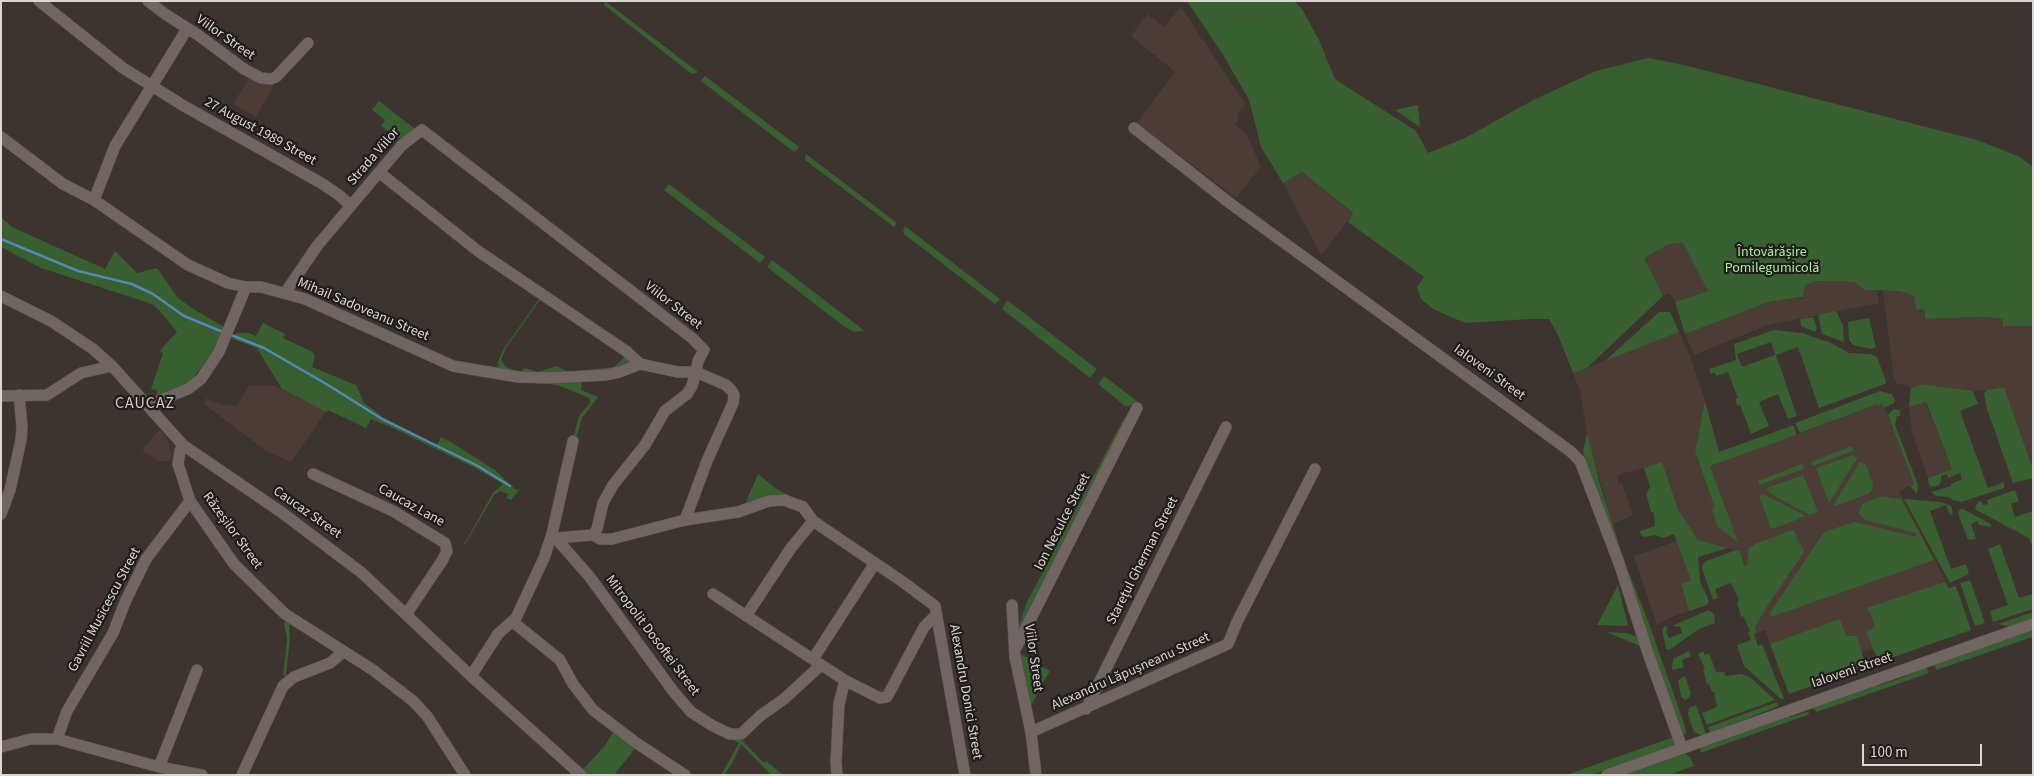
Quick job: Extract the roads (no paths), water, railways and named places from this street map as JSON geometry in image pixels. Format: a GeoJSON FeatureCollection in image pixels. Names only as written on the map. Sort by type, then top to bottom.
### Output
{"type":"FeatureCollection","features":[{"type":"Feature","properties":{"kind":"street","name":"27 August 1989 Street"},"geometry":{"type":"LineString","coordinates":[[39,1],[96,48],[152,87],[321,183],[351,206]]}},
{"type":"Feature","properties":{"kind":"street","name":"Viilor Street"},"geometry":{"type":"LineString","coordinates":[[148,1],[244,69],[266,79],[276,76],[281,72],[308,43]]}},
{"type":"Feature","properties":{"kind":"street"},"geometry":{"type":"LineString","coordinates":[[94,200],[115,146],[188,29]]}},
{"type":"Feature","properties":{"kind":"street","name":"Ialoveni Street"},"geometry":{"type":"LineString","coordinates":[[1134,128],[1231,204],[1570,451],[1580,461],[1619,563],[1648,653],[1682,748]]}},
{"type":"Feature","properties":{"kind":"street","name":"Viilor Street"},"geometry":{"type":"LineString","coordinates":[[380,173],[402,145],[422,130],[692,338],[704,350],[698,361],[696,372]]}},
{"type":"Feature","properties":{"kind":"street","name":"Mihail Sadoveanu Street"},"geometry":{"type":"LineString","coordinates":[[1,137],[63,184],[94,200],[188,265],[210,276],[246,287],[262,287],[305,299],[462,368],[518,377],[550,378],[606,375],[640,364]]}},
{"type":"Feature","properties":{"kind":"street"},"geometry":{"type":"LineString","coordinates":[[380,173],[478,251],[626,351],[640,364],[678,372],[696,372],[726,385],[734,395],[733,402],[707,461],[685,520],[612,539],[600,538],[594,535],[554,536]]}},
{"type":"Feature","properties":{"kind":"street","name":"Strada Viilor"},"geometry":{"type":"LineString","coordinates":[[285,293],[313,251],[380,173]]}},
{"type":"Feature","properties":{"kind":"street"},"geometry":{"type":"LineString","coordinates":[[148,405],[188,389],[211,366],[228,332],[246,287]]}},
{"type":"Feature","properties":{"kind":"street","name":"Caucaz Street"},"geometry":{"type":"LineString","coordinates":[[1,296],[69,332],[112,366],[183,444],[341,556],[406,613],[471,676],[581,775]]}},
{"type":"Feature","properties":{"kind":"street"},"geometry":{"type":"LineString","coordinates":[[1,396],[47,395],[81,373],[112,366]]}},
{"type":"Feature","properties":{"kind":"street"},"geometry":{"type":"LineString","coordinates":[[594,535],[603,503],[613,485],[645,445],[665,412],[687,394],[694,381],[696,372]]}},
{"type":"Feature","properties":{"kind":"street"},"geometry":{"type":"LineString","coordinates":[[1,514],[10,490],[21,440],[22,426],[19,395]]}},
{"type":"Feature","properties":{"kind":"street","name":"Ion Neculce Street"},"geometry":{"type":"LineString","coordinates":[[1015,650],[1138,408]]}},
{"type":"Feature","properties":{"kind":"street","name":"Starețul Gherman Street"},"geometry":{"type":"LineString","coordinates":[[1086,709],[1226,427]]}},
{"type":"Feature","properties":{"kind":"street"},"geometry":{"type":"LineString","coordinates":[[471,676],[498,634],[513,622],[520,611],[554,536],[573,441]]}},
{"type":"Feature","properties":{"kind":"street","name":"Răzeșilor Street"},"geometry":{"type":"LineString","coordinates":[[183,444],[178,457],[178,464],[190,502],[245,577],[285,614],[373,670],[413,700],[427,716],[465,775]]}},
{"type":"Feature","properties":{"kind":"street","name":"Alexandru Lăpușneanu Street"},"geometry":{"type":"LineString","coordinates":[[1031,732],[1228,644],[1237,622],[1316,469]]}},
{"type":"Feature","properties":{"kind":"street","name":"Caucaz Lane"},"geometry":{"type":"LineString","coordinates":[[313,474],[393,511],[445,543],[447,551],[442,561],[406,613]]}},
{"type":"Feature","properties":{"kind":"street","name":"Alexandru Donici Street"},"geometry":{"type":"LineString","coordinates":[[685,520],[709,518],[738,512],[764,503],[784,500],[803,507],[812,521],[933,603],[965,775]]}},
{"type":"Feature","properties":{"kind":"street","name":"Gavriil Musicescu Street"},"geometry":{"type":"LineString","coordinates":[[57,739],[67,711],[112,632],[146,559],[190,502]]}},
{"type":"Feature","properties":{"kind":"street"},"geometry":{"type":"LineString","coordinates":[[746,616],[791,548],[812,521]]}},
{"type":"Feature","properties":{"kind":"street","name":"Mitropolit Dosoftei Street"},"geometry":{"type":"LineString","coordinates":[[554,536],[589,576],[668,685],[686,707],[705,722],[736,735],[746,731],[760,716],[784,699],[817,662]]}},
{"type":"Feature","properties":{"kind":"street"},"geometry":{"type":"LineString","coordinates":[[817,662],[875,563]]}},
{"type":"Feature","properties":{"kind":"street","name":"Alexandru Donici Street"},"geometry":{"type":"LineString","coordinates":[[713,594],[846,681],[880,698],[887,697],[924,627],[936,615]]}},
{"type":"Feature","properties":{"kind":"street","name":"Viilor Street"},"geometry":{"type":"LineString","coordinates":[[1012,605],[1015,650],[1031,732],[1036,775]]}},
{"type":"Feature","properties":{"kind":"street"},"geometry":{"type":"LineString","coordinates":[[513,622],[560,660],[573,684],[593,710],[635,742],[685,775]]}},
{"type":"Feature","properties":{"kind":"street","name":"Ialoveni Street"},"geometry":{"type":"LineString","coordinates":[[1607,775],[2033,624]]}},
{"type":"Feature","properties":{"kind":"street"},"geometry":{"type":"LineString","coordinates":[[242,775],[284,686],[294,677],[330,663],[343,652]]}},
{"type":"Feature","properties":{"kind":"street"},"geometry":{"type":"LineString","coordinates":[[159,767],[197,670]]}},
{"type":"Feature","properties":{"kind":"street"},"geometry":{"type":"LineString","coordinates":[[838,775],[836,762],[839,704],[842,688],[846,681]]}},
{"type":"Feature","properties":{"kind":"street"},"geometry":{"type":"LineString","coordinates":[[1,747],[31,739],[57,739],[159,767],[202,775]]}},
{"type":"Feature","properties":{"kind":"waterway"},"geometry":{"type":"LineString","coordinates":[[1,239],[78,271],[132,284],[153,294],[184,316],[223,332]]}},
{"type":"Feature","properties":{"kind":"waterway"},"geometry":{"type":"LineString","coordinates":[[231,335],[264,348],[382,419],[478,466],[510,486]]}},
{"type":"Feature","properties":{"kind":"district","name":"CAUCAZ"},"geometry":{"type":"Point","coordinates":[145,404]}},
{"type":"Feature","properties":{"kind":"park label","name":"Întovărășire Pomilegumicolă"},"geometry":{"type":"Point","coordinates":[1772,262]}}]}
